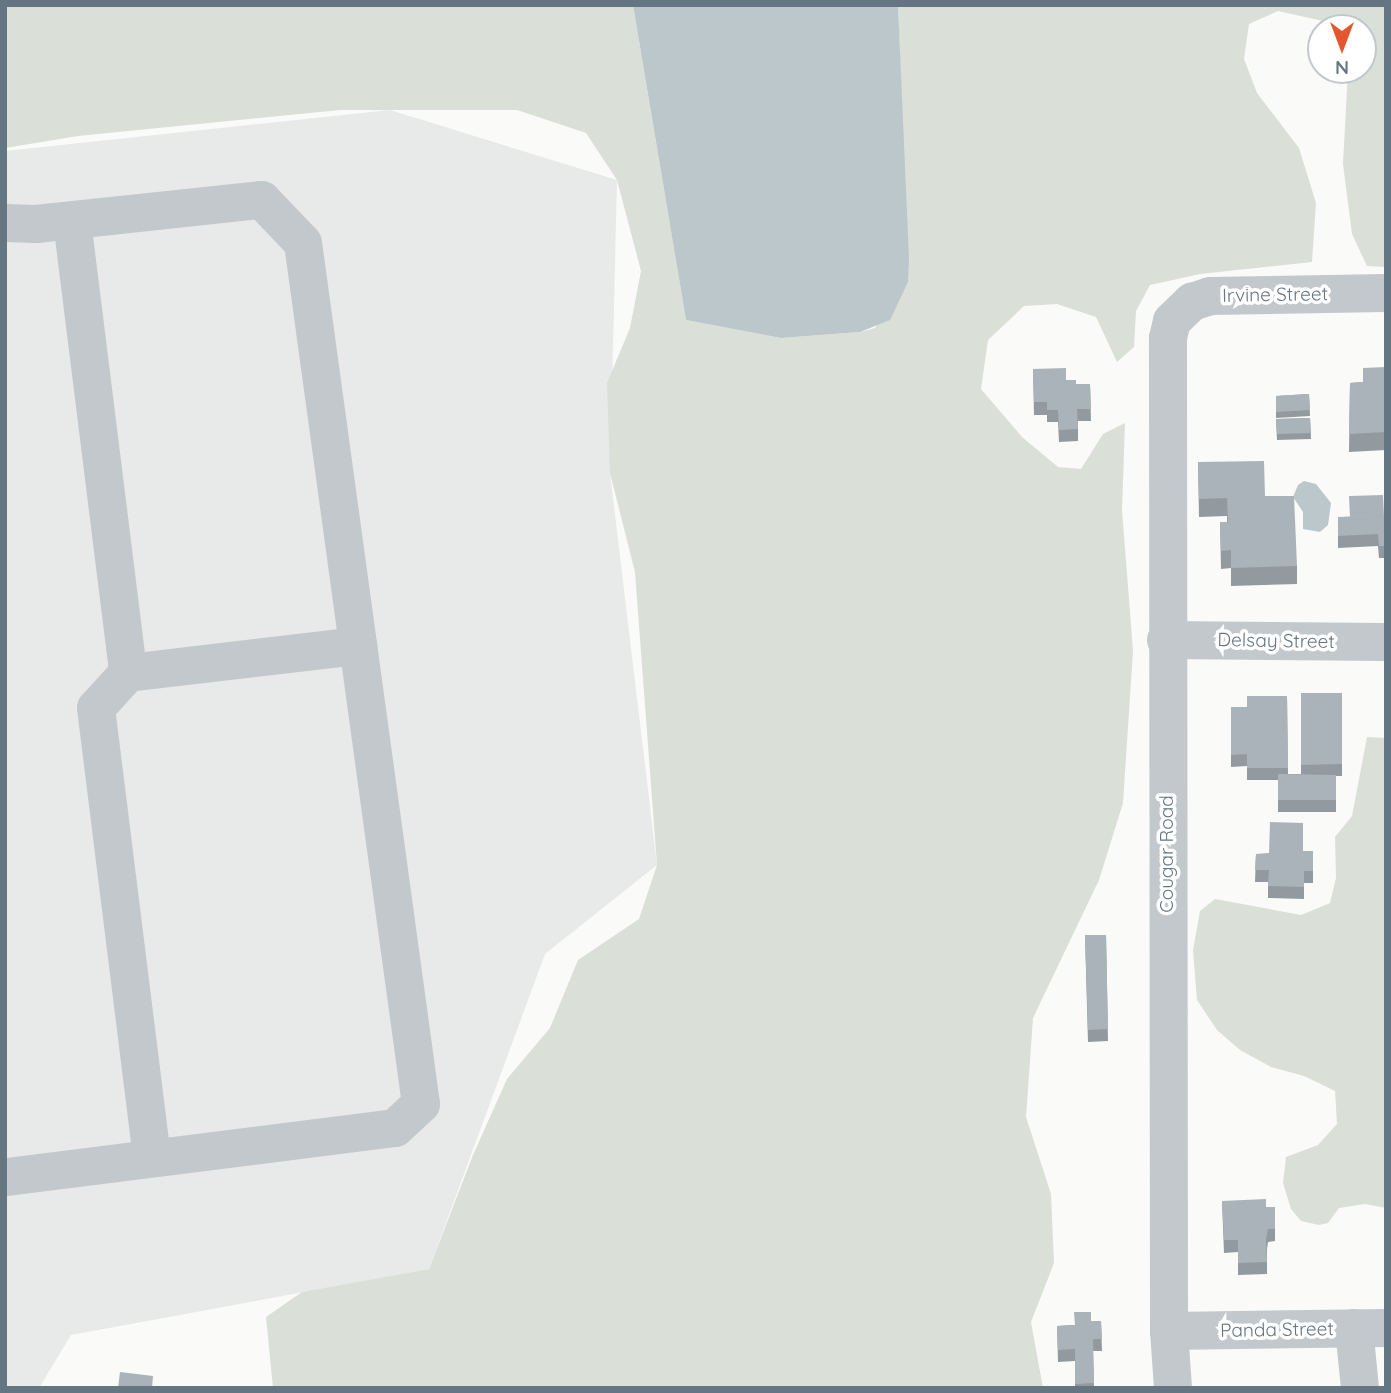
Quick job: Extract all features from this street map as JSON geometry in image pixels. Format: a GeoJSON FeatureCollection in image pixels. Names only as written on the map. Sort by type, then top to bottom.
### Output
{"type":"FeatureCollection","features":[{"type":"Feature","properties":{"kind":"street"},"geometry":{"type":"LineString","coordinates":[[5,223],[72,220],[262,200],[303,243],[421,1104],[395,1128],[5,1177]]}},
{"type":"Feature","properties":{"kind":"street"},"geometry":{"type":"LineString","coordinates":[[72,220],[128,673]]}},
{"type":"Feature","properties":{"kind":"street","name":"Irvine Street"},"geometry":{"type":"LineString","coordinates":[[1172,321],[1192,302],[1210,296],[1386,293]]}},
{"type":"Feature","properties":{"kind":"street","name":"Cougar Road"},"geometry":{"type":"LineString","coordinates":[[1172,321],[1168,338],[1166,640],[1169,1331],[1173,1388]]}},
{"type":"Feature","properties":{"kind":"street","name":"Delsay Street"},"geometry":{"type":"LineString","coordinates":[[1166,640],[1386,642]]}},
{"type":"Feature","properties":{"kind":"street"},"geometry":{"type":"LineString","coordinates":[[152,1158],[96,708],[128,673],[358,646]]}},
{"type":"Feature","properties":{"kind":"street"},"geometry":{"type":"LineString","coordinates":[[1360,1388],[1370,1328]]}},
{"type":"Feature","properties":{"kind":"street","name":"Panda Street"},"geometry":{"type":"LineString","coordinates":[[1169,1331],[1370,1328]]}},
{"type":"Feature","properties":{"kind":"shaded area"},"geometry":{"type":"Polygon","coordinates":[[[5,5],[633,5],[686,320],[781,338],[860,332],[875,328],[908,282],[898,5],[1386,5],[1386,267],[1367,266],[1352,234],[1343,164],[1347,84],[1377,84],[1377,14],[1307,14],[1307,17],[1278,11],[1249,24],[1244,59],[1257,93],[1299,148],[1316,203],[1312,262],[1200,274],[1150,285],[1136,311],[1134,347],[1117,362],[1096,317],[1057,304],[1024,306],[988,340],[981,389],[1022,437],[1058,467],[1081,469],[1103,434],[1125,423],[1122,510],[1133,651],[1123,803],[1099,880],[1033,1018],[1026,1117],[1051,1194],[1054,1263],[1031,1322],[1043,1388],[273,1388],[266,1317],[302,1292],[429,1269],[473,1155],[507,1079],[550,1028],[578,960],[639,919],[657,865],[635,572],[610,473],[607,383],[630,328],[641,271],[617,180],[586,133],[517,110],[340,110],[78,136],[5,148],[5,5]]]}},
{"type":"Feature","properties":{"kind":"shaded area"},"geometry":{"type":"Polygon","coordinates":[[[633,5],[898,5],[909,259],[908,282],[890,320],[860,332],[781,338],[686,320],[633,5]]]}},
{"type":"Feature","properties":{"kind":"shaded area"},"geometry":{"type":"Polygon","coordinates":[[[390,110],[617,180],[610,473],[657,865],[545,954],[429,1269],[71,1335],[39,1388],[5,1388],[5,151],[390,110]]]}},
{"type":"Feature","properties":{"kind":"shaded area"},"geometry":{"type":"Polygon","coordinates":[[[1304,481],[1316,484],[1331,503],[1328,525],[1320,532],[1303,529],[1303,512],[1293,497],[1298,485],[1304,481]]]}},
{"type":"Feature","properties":{"kind":"shaded area"},"geometry":{"type":"Polygon","coordinates":[[[1367,737],[1386,738],[1386,1208],[1365,1204],[1339,1208],[1328,1223],[1319,1225],[1301,1221],[1291,1209],[1283,1183],[1286,1157],[1318,1145],[1337,1124],[1335,1091],[1304,1076],[1271,1067],[1240,1050],[1217,1030],[1197,1000],[1193,950],[1200,911],[1215,899],[1301,915],[1330,903],[1336,878],[1335,837],[1352,816],[1367,737]]]}},
{"type":"Feature","properties":{"kind":"building"},"geometry":{"type":"Polygon","coordinates":[[[1386,367],[1386,432],[1349,434],[1350,383],[1363,382],[1363,368],[1386,367]]]}},
{"type":"Feature","properties":{"kind":"building"},"geometry":{"type":"Polygon","coordinates":[[[1066,368],[1066,380],[1076,380],[1076,384],[1090,384],[1091,409],[1077,409],[1078,429],[1059,430],[1058,410],[1047,410],[1047,402],[1034,402],[1033,369],[1066,368]]]}},
{"type":"Feature","properties":{"kind":"building"},"geometry":{"type":"Polygon","coordinates":[[[1309,394],[1310,410],[1276,412],[1276,396],[1309,394]]]}},
{"type":"Feature","properties":{"kind":"building"},"geometry":{"type":"Polygon","coordinates":[[[1310,418],[1311,433],[1277,434],[1276,419],[1310,418]]]}},
{"type":"Feature","properties":{"kind":"building"},"geometry":{"type":"Polygon","coordinates":[[[1264,461],[1265,496],[1294,496],[1297,566],[1231,568],[1231,550],[1221,551],[1220,522],[1228,522],[1227,498],[1199,499],[1198,462],[1264,461]]]}},
{"type":"Feature","properties":{"kind":"building"},"geometry":{"type":"Polygon","coordinates":[[[1383,495],[1384,516],[1350,517],[1349,496],[1383,495]]]}},
{"type":"Feature","properties":{"kind":"building"},"geometry":{"type":"Polygon","coordinates":[[[1386,516],[1386,546],[1379,546],[1378,534],[1338,536],[1338,517],[1386,516]]]}},
{"type":"Feature","properties":{"kind":"building"},"geometry":{"type":"Polygon","coordinates":[[[1301,693],[1342,693],[1342,764],[1301,765],[1301,693]]]}},
{"type":"Feature","properties":{"kind":"building"},"geometry":{"type":"Polygon","coordinates":[[[1247,696],[1287,696],[1288,768],[1247,768],[1247,754],[1231,755],[1231,707],[1247,707],[1247,696]]]}},
{"type":"Feature","properties":{"kind":"building"},"geometry":{"type":"Polygon","coordinates":[[[1278,774],[1336,775],[1336,800],[1278,800],[1278,774]]]}},
{"type":"Feature","properties":{"kind":"building"},"geometry":{"type":"Polygon","coordinates":[[[1270,822],[1303,823],[1303,851],[1313,851],[1313,871],[1304,871],[1304,887],[1268,886],[1269,870],[1255,870],[1256,854],[1269,854],[1270,822]]]}},
{"type":"Feature","properties":{"kind":"building"},"geometry":{"type":"Polygon","coordinates":[[[1085,935],[1106,935],[1108,1029],[1088,1030],[1085,935]]]}},
{"type":"Feature","properties":{"kind":"building"},"geometry":{"type":"Polygon","coordinates":[[[1266,1199],[1266,1207],[1275,1207],[1275,1229],[1268,1229],[1266,1240],[1267,1262],[1238,1263],[1238,1240],[1224,1240],[1222,1201],[1266,1199]]]}},
{"type":"Feature","properties":{"kind":"building"},"geometry":{"type":"Polygon","coordinates":[[[1074,1312],[1091,1312],[1091,1321],[1101,1321],[1102,1339],[1093,1339],[1094,1383],[1075,1384],[1075,1349],[1058,1350],[1057,1326],[1075,1325],[1074,1312]]]}},
{"type":"Feature","properties":{"kind":"building"},"geometry":{"type":"Polygon","coordinates":[[[120,1372],[153,1376],[152,1388],[118,1388],[120,1372]]]}}]}
